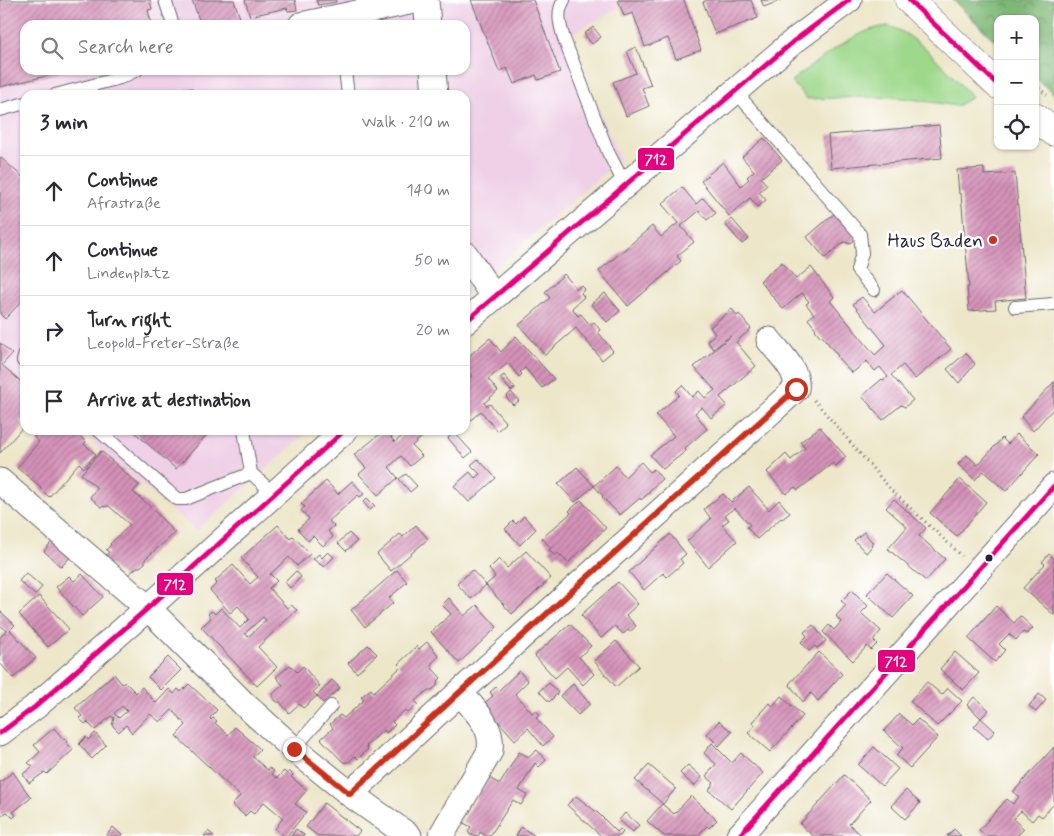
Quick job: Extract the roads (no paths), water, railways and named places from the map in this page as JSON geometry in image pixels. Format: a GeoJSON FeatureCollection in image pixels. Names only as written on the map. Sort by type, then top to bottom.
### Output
{"type":"FeatureCollection","features":[{"type":"Feature","properties":{"kind":"street"},"geometry":{"type":"LineString","coordinates":[[343,20],[418,0]]}},
{"type":"Feature","properties":{"kind":"street"},"geometry":{"type":"LineString","coordinates":[[426,0],[428,20]]}},
{"type":"Feature","properties":{"kind":"street"},"geometry":{"type":"LineString","coordinates":[[470,317],[794,41],[850,0]]}},
{"type":"Feature","properties":{"kind":"street"},"geometry":{"type":"LineString","coordinates":[[908,0],[994,81]]}},
{"type":"Feature","properties":{"kind":"street"},"geometry":{"type":"LineString","coordinates":[[433,75],[435,90]]}},
{"type":"Feature","properties":{"kind":"street"},"geometry":{"type":"LineString","coordinates":[[1039,120],[1054,132]]}},
{"type":"Feature","properties":{"kind":"street"},"geometry":{"type":"LineString","coordinates":[[470,262],[493,296]]}},
{"type":"Feature","properties":{"kind":"street"},"geometry":{"type":"LineString","coordinates":[[350,794],[796,389],[798,382],[795,374],[770,340]]}},
{"type":"Feature","properties":{"kind":"street"},"geometry":{"type":"LineString","coordinates":[[0,733],[35,707],[148,608],[339,435]]}},
{"type":"Feature","properties":{"kind":"street"},"geometry":{"type":"LineString","coordinates":[[0,481],[148,608],[245,705],[294,749],[350,794],[409,836]]}},
{"type":"Feature","properties":{"kind":"street"},"geometry":{"type":"LineString","coordinates":[[739,836],[1054,486]]}},
{"type":"Feature","properties":{"kind":"street"},"geometry":{"type":"LineString","coordinates":[[441,836],[490,751],[490,738],[487,729],[472,706],[459,693]]}},
{"type":"Feature","properties":{"kind":"lane"},"geometry":{"type":"LineString","coordinates":[[165,0],[171,20]]}},
{"type":"Feature","properties":{"kind":"lane"},"geometry":{"type":"LineString","coordinates":[[564,0],[560,6],[559,22],[564,39],[608,152],[625,184]]}},
{"type":"Feature","properties":{"kind":"lane"},"geometry":{"type":"LineString","coordinates":[[74,90],[126,75]]}},
{"type":"Feature","properties":{"kind":"lane"},"geometry":{"type":"LineString","coordinates":[[346,75],[347,90]]}},
{"type":"Feature","properties":{"kind":"lane"},"geometry":{"type":"LineString","coordinates":[[735,91],[860,234],[862,253],[857,270],[874,290]]}},
{"type":"Feature","properties":{"kind":"lane"},"geometry":{"type":"LineString","coordinates":[[0,110],[20,104]]}},
{"type":"Feature","properties":{"kind":"lane"},"geometry":{"type":"LineString","coordinates":[[1015,307],[1054,304]]}},
{"type":"Feature","properties":{"kind":"lane"},"geometry":{"type":"LineString","coordinates":[[104,435],[177,499],[186,499],[251,473]]}},
{"type":"Feature","properties":{"kind":"lane"},"geometry":{"type":"LineString","coordinates":[[245,435],[251,473],[274,494]]}},
{"type":"Feature","properties":{"kind":"lane"},"geometry":{"type":"LineString","coordinates":[[294,749],[331,706]]}},
{"type":"Feature","properties":{"kind":"place","name":"Haus Baden"},"geometry":{"type":"Point","coordinates":[993,240]}}]}
